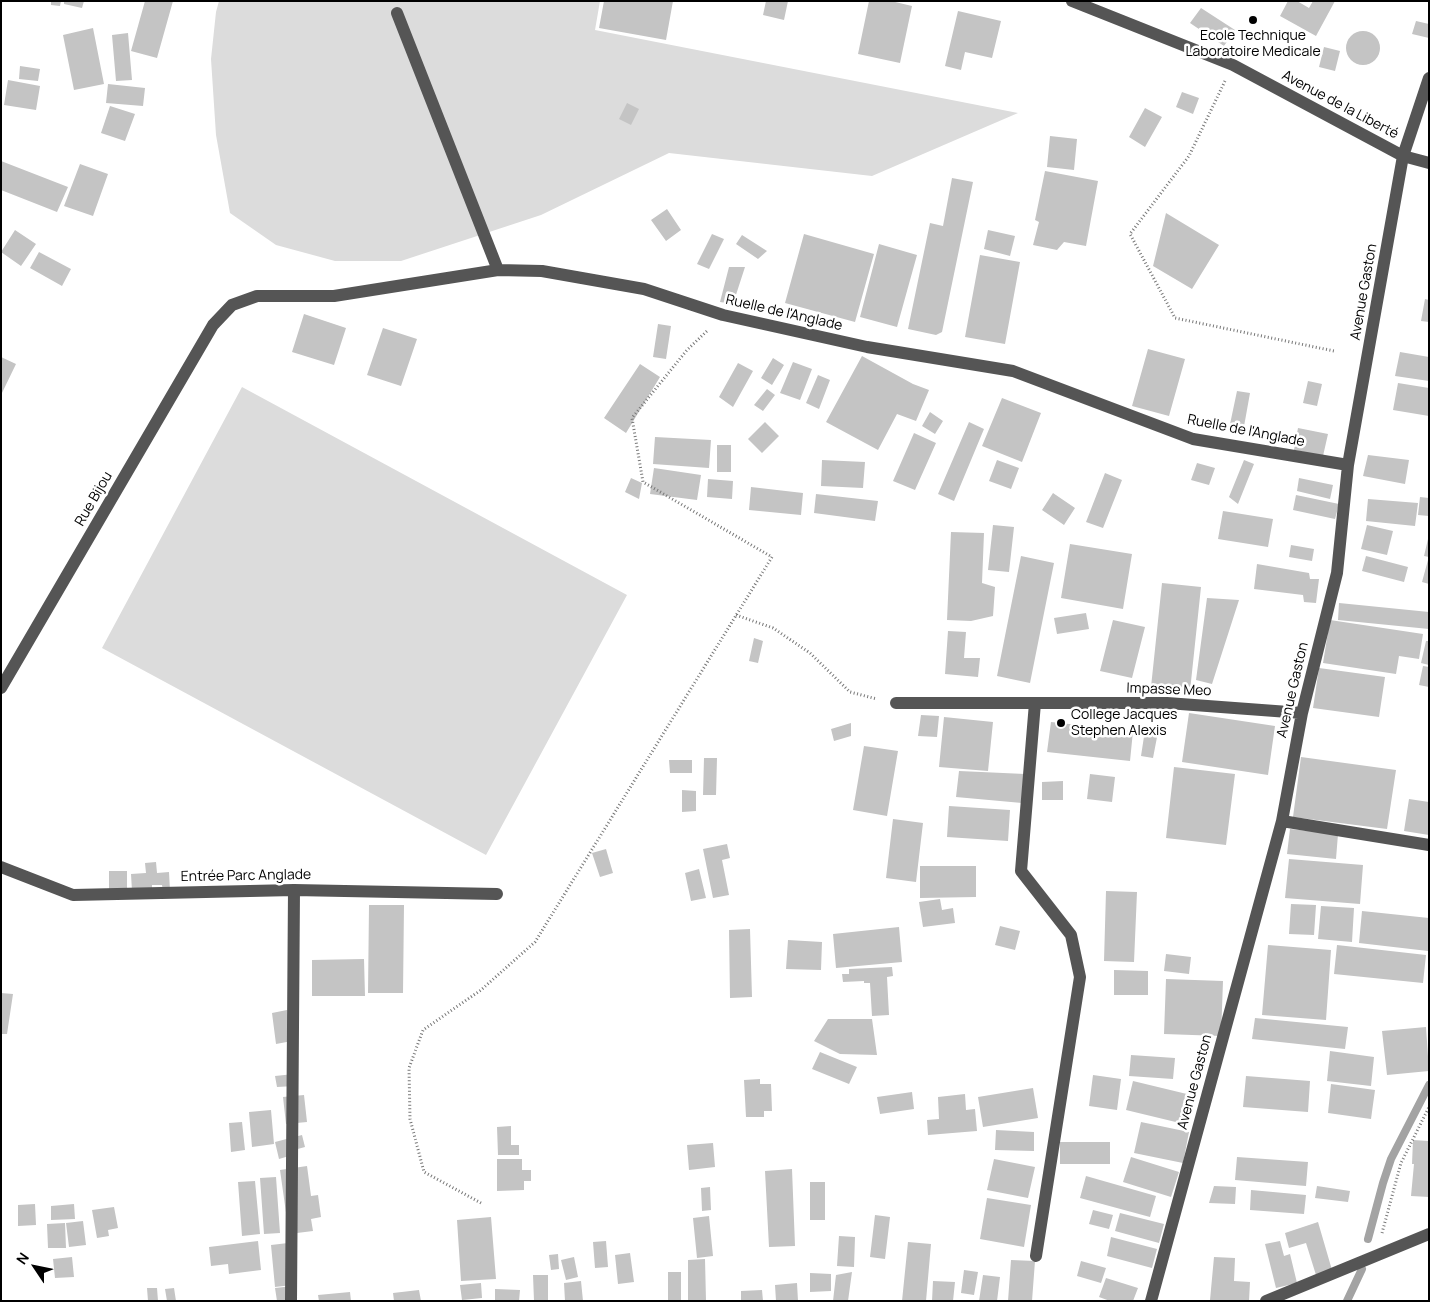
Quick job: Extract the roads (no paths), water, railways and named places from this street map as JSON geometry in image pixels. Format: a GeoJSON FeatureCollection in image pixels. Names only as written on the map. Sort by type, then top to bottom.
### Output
{"type":"FeatureCollection","features":[{"type":"Feature","properties":{"kind":"street","name":"Avenue de la Liberté"},"geometry":{"type":"LineString","coordinates":[[1072,1],[1233,64],[1403,156],[1429,163]]}},
{"type":"Feature","properties":{"kind":"street"},"geometry":{"type":"LineString","coordinates":[[396,13],[498,270]]}},
{"type":"Feature","properties":{"kind":"street","name":"Avenue Gaston"},"geometry":{"type":"LineString","coordinates":[[1151,1301],[1282,821],[1302,713],[1337,573],[1348,465],[1403,156],[1429,78]]}},
{"type":"Feature","properties":{"kind":"street","name":"Ruelle de l'Anglade"},"geometry":{"type":"LineString","coordinates":[[213,325],[232,305],[257,296],[334,296],[498,270],[542,271],[644,289],[723,315],[867,347],[1012,371],[1193,439],[1348,465]]}},
{"type":"Feature","properties":{"kind":"street","name":"Rue Bijou"},"geometry":{"type":"LineString","coordinates":[[1,688],[213,325]]}},
{"type":"Feature","properties":{"kind":"street","name":"Impasse Meo"},"geometry":{"type":"LineString","coordinates":[[896,703],[1167,703],[1302,713]]}},
{"type":"Feature","properties":{"kind":"street"},"geometry":{"type":"LineString","coordinates":[[1035,703],[1021,871],[1071,935],[1080,977],[1036,1256]]}},
{"type":"Feature","properties":{"kind":"street"},"geometry":{"type":"LineString","coordinates":[[1282,821],[1429,845]]}},
{"type":"Feature","properties":{"kind":"street","name":"Entrée Parc Anglade"},"geometry":{"type":"LineString","coordinates":[[1,867],[73,895],[294,890],[497,894]]}},
{"type":"Feature","properties":{"kind":"street"},"geometry":{"type":"LineString","coordinates":[[291,1301],[294,890]]}},
{"type":"Feature","properties":{"kind":"street"},"geometry":{"type":"LineString","coordinates":[[1266,1301],[1429,1234]]}},
{"type":"Feature","properties":{"kind":"waterway"},"geometry":{"type":"LineString","coordinates":[[1368,1239],[1391,1159],[1429,1085]]}},
{"type":"Feature","properties":{"kind":"waterway"},"geometry":{"type":"LineString","coordinates":[[1347,1301],[1362,1269]]}},
{"type":"Feature","properties":{"kind":"place","name":"Ecole Technique Laboratoire Medicale"},"geometry":{"type":"Point","coordinates":[1253,20]}},
{"type":"Feature","properties":{"kind":"place","name":"College Jacques Stephen Alexis"},"geometry":{"type":"Point","coordinates":[1061,723]}}]}
